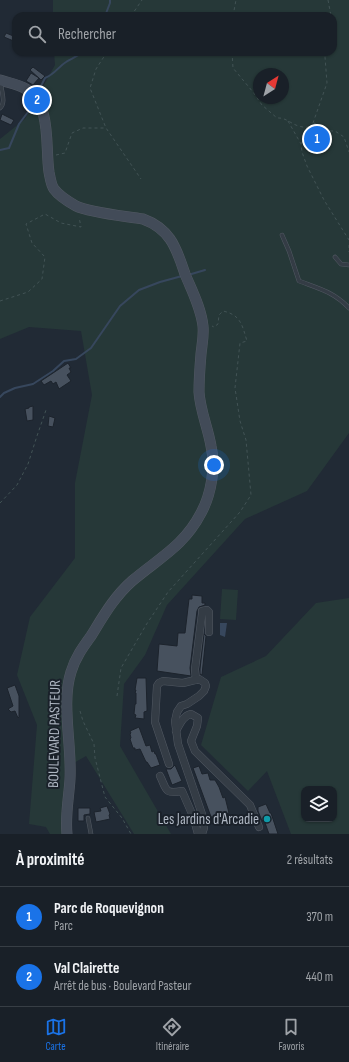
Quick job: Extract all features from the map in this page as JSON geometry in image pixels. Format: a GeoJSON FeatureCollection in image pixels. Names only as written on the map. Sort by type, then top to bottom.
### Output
{"type":"FeatureCollection","features":[{"type":"Feature","properties":{"kind":"main road","name":"BOULEVARD PASTEUR"},"geometry":{"type":"LineString","coordinates":[[1,80],[26,89],[42,106],[47,158],[54,189],[64,198],[77,206],[143,219],[152,223],[164,232],[171,240],[195,299],[203,326],[204,338],[201,353],[199,393],[212,448],[214,468],[210,486],[202,511],[194,527],[181,542],[133,580],[115,598],[76,659],[71,672],[66,710],[69,732],[70,779],[66,824],[67,834]]}},
{"type":"Feature","properties":{"kind":"street"},"geometry":{"type":"LineString","coordinates":[[196,680],[195,669],[202,611],[206,610],[209,612],[209,632]]}},
{"type":"Feature","properties":{"kind":"street"},"geometry":{"type":"LineString","coordinates":[[169,764],[155,722],[157,686],[163,681],[183,683],[202,680],[206,686],[204,691],[187,704],[181,706],[177,712],[175,721],[178,744],[204,820],[202,834]]}},
{"type":"Feature","properties":{"kind":"street"},"geometry":{"type":"LineString","coordinates":[[176,732],[181,722],[187,715],[191,714],[198,718],[198,726],[192,741],[195,751],[250,805],[259,827]]}},
{"type":"Feature","properties":{"kind":"street"},"geometry":{"type":"LineString","coordinates":[[160,776],[167,790],[171,793],[182,791],[193,816],[198,834]]}},
{"type":"Feature","properties":{"kind":"lane"},"geometry":{"type":"LineString","coordinates":[[0,108],[4,102],[2,98],[1,80]]}},
{"type":"Feature","properties":{"kind":"lane"},"geometry":{"type":"LineString","coordinates":[[282,235],[299,281],[329,292],[340,299],[349,308]]}},
{"type":"Feature","properties":{"kind":"lane"},"geometry":{"type":"LineString","coordinates":[[335,257],[341,264],[349,265]]}},
{"type":"Feature","properties":{"kind":"lane"},"geometry":{"type":"LineString","coordinates":[[88,818],[91,834]]}},
{"type":"Feature","properties":{"kind":"path"},"geometry":{"type":"LineString","coordinates":[[134,12],[142,0]]}},
{"type":"Feature","properties":{"kind":"path"},"geometry":{"type":"LineString","coordinates":[[234,12],[236,0]]}},
{"type":"Feature","properties":{"kind":"path"},"geometry":{"type":"LineString","coordinates":[[328,0],[330,12]]}},
{"type":"Feature","properties":{"kind":"path"},"geometry":{"type":"LineString","coordinates":[[104,56],[96,68],[90,88],[106,128],[141,179]]}},
{"type":"Feature","properties":{"kind":"path"},"geometry":{"type":"LineString","coordinates":[[232,56],[233,68],[254,92],[262,106],[277,118],[282,118],[298,127],[310,128]]}},
{"type":"Feature","properties":{"kind":"path"},"geometry":{"type":"LineString","coordinates":[[301,144],[313,123],[327,83],[325,56]]}},
{"type":"Feature","properties":{"kind":"path"},"geometry":{"type":"LineString","coordinates":[[288,121],[301,144],[307,166],[324,200],[349,240]]}},
{"type":"Feature","properties":{"kind":"path"},"geometry":{"type":"LineString","coordinates":[[313,123],[329,131],[335,131],[344,137],[349,152]]}},
{"type":"Feature","properties":{"kind":"path"},"geometry":{"type":"LineString","coordinates":[[47,158],[65,153],[72,133],[83,128],[106,128]]}},
{"type":"Feature","properties":{"kind":"path"},"geometry":{"type":"LineString","coordinates":[[0,301],[28,292],[42,279],[45,257],[32,243],[26,224],[45,214],[62,224],[81,227],[77,206]]}},
{"type":"Feature","properties":{"kind":"path"},"geometry":{"type":"LineString","coordinates":[[349,245],[349,252]]}},
{"type":"Feature","properties":{"kind":"path"},"geometry":{"type":"LineString","coordinates":[[0,503],[17,485],[28,464],[46,410]]}},
{"type":"Feature","properties":{"kind":"path"},"geometry":{"type":"LineString","coordinates":[[80,711],[94,744],[105,797],[122,818],[131,834]]}},
{"type":"Feature","properties":{"kind":"shaded area"},"geometry":{"type":"Polygon","coordinates":[[[53,0],[349,0],[349,433],[307,491],[245,519],[167,605],[145,655],[124,684],[120,746],[171,834],[134,834],[86,756],[65,768],[62,834],[50,834],[46,827],[29,824],[37,725],[17,675],[30,617],[75,558],[75,483],[92,395],[81,331],[29,327],[0,339],[0,139],[25,119],[55,65],[54,56],[337,56],[337,12],[53,12],[53,0]]]}},
{"type":"Feature","properties":{"kind":"shaded area"},"geometry":{"type":"Polygon","coordinates":[[[222,589],[238,590],[236,620],[220,619],[222,589]]]}},
{"type":"Feature","properties":{"kind":"shaded area"},"geometry":{"type":"Polygon","coordinates":[[[349,598],[349,834],[291,834],[267,771],[248,791],[201,745],[221,677],[266,656],[316,603],[349,598]]]}},
{"type":"Feature","properties":{"kind":"water"},"geometry":{"type":"Polygon","coordinates":[[[220,623],[227,623],[225,637],[220,635],[220,623]]]}},
{"type":"Feature","properties":{"kind":"building"},"geometry":{"type":"Polygon","coordinates":[[[6,33],[12,35],[12,40],[4,37],[6,33]]]}},
{"type":"Feature","properties":{"kind":"building"},"geometry":{"type":"Polygon","coordinates":[[[33,67],[45,76],[41,80],[30,70],[33,67]]]}},
{"type":"Feature","properties":{"kind":"building"},"geometry":{"type":"Polygon","coordinates":[[[31,73],[39,78],[33,85],[26,81],[31,73]]]}},
{"type":"Feature","properties":{"kind":"building"},"geometry":{"type":"Polygon","coordinates":[[[2,114],[14,120],[11,125],[0,120],[2,114]]]}},
{"type":"Feature","properties":{"kind":"building"},"geometry":{"type":"Polygon","coordinates":[[[68,363],[71,368],[69,368],[71,372],[67,375],[71,381],[59,389],[56,382],[53,384],[51,381],[44,385],[41,381],[68,363]]]}},
{"type":"Feature","properties":{"kind":"building"},"geometry":{"type":"Polygon","coordinates":[[[33,406],[33,420],[27,421],[25,409],[33,406]]]}},
{"type":"Feature","properties":{"kind":"building"},"geometry":{"type":"Polygon","coordinates":[[[49,416],[55,418],[53,427],[48,426],[49,416]]]}},
{"type":"Feature","properties":{"kind":"building"},"geometry":{"type":"Polygon","coordinates":[[[192,595],[202,596],[202,603],[205,603],[205,605],[199,607],[197,611],[190,668],[191,676],[157,671],[159,644],[177,646],[178,633],[185,633],[189,599],[192,599],[192,595]]]}},
{"type":"Feature","properties":{"kind":"building"},"geometry":{"type":"Polygon","coordinates":[[[204,634],[206,636],[202,675],[200,674],[200,669],[204,634]]]}},
{"type":"Feature","properties":{"kind":"building"},"geometry":{"type":"Polygon","coordinates":[[[137,678],[146,678],[147,711],[144,712],[144,719],[135,718],[136,715],[134,714],[137,678]]]}},
{"type":"Feature","properties":{"kind":"building"},"geometry":{"type":"Polygon","coordinates":[[[15,685],[19,696],[18,718],[15,711],[11,712],[8,709],[13,706],[7,688],[15,685]]]}},
{"type":"Feature","properties":{"kind":"building"},"geometry":{"type":"Polygon","coordinates":[[[139,727],[146,746],[150,745],[152,752],[154,751],[156,754],[160,765],[151,768],[146,762],[140,749],[135,750],[135,748],[133,748],[130,739],[130,731],[139,727]]]}},
{"type":"Feature","properties":{"kind":"building"},"geometry":{"type":"Polygon","coordinates":[[[175,765],[182,781],[172,785],[166,769],[171,769],[175,765]]]}},
{"type":"Feature","properties":{"kind":"building"},"geometry":{"type":"Polygon","coordinates":[[[199,766],[202,774],[208,773],[210,780],[215,780],[223,798],[225,797],[229,813],[226,814],[228,820],[214,825],[193,768],[199,766]]]}},
{"type":"Feature","properties":{"kind":"building","name":"Les Jardins d'Arcadie"},"geometry":{"type":"Polygon","coordinates":[[[266,804],[271,813],[278,834],[269,834],[264,820],[262,821],[258,811],[258,807],[266,804]]]}},
{"type":"Feature","properties":{"kind":"building"},"geometry":{"type":"Polygon","coordinates":[[[107,806],[110,819],[96,822],[94,812],[101,811],[100,808],[107,806]]]}},
{"type":"Feature","properties":{"kind":"building"},"geometry":{"type":"Polygon","coordinates":[[[78,808],[90,808],[90,814],[84,815],[84,821],[78,821],[78,808]]]}},
{"type":"Feature","properties":{"kind":"waterway"},"geometry":{"type":"LineString","coordinates":[[107,12],[110,0]]}},
{"type":"Feature","properties":{"kind":"waterway"},"geometry":{"type":"LineString","coordinates":[[40,88],[45,78],[76,56]]}},
{"type":"Feature","properties":{"kind":"waterway"},"geometry":{"type":"LineString","coordinates":[[0,150],[9,148],[19,124],[34,104]]}},
{"type":"Feature","properties":{"kind":"waterway"},"geometry":{"type":"LineString","coordinates":[[188,275],[205,270]]}},
{"type":"Feature","properties":{"kind":"waterway"},"geometry":{"type":"LineString","coordinates":[[0,397],[4,393],[15,388],[33,384],[53,371],[64,361],[76,359],[91,348],[120,306],[139,290],[182,276]]}},
{"type":"Feature","properties":{"kind":"place","name":"Val Clairette"},"geometry":{"type":"Point","coordinates":[37,100]}},
{"type":"Feature","properties":{"kind":"place","name":"Parc de Roquevignon"},"geometry":{"type":"Point","coordinates":[317,139]}},
{"type":"Feature","properties":{"kind":"place","name":"Les Jardins d'Arcadie"},"geometry":{"type":"Point","coordinates":[267,819]}}]}
